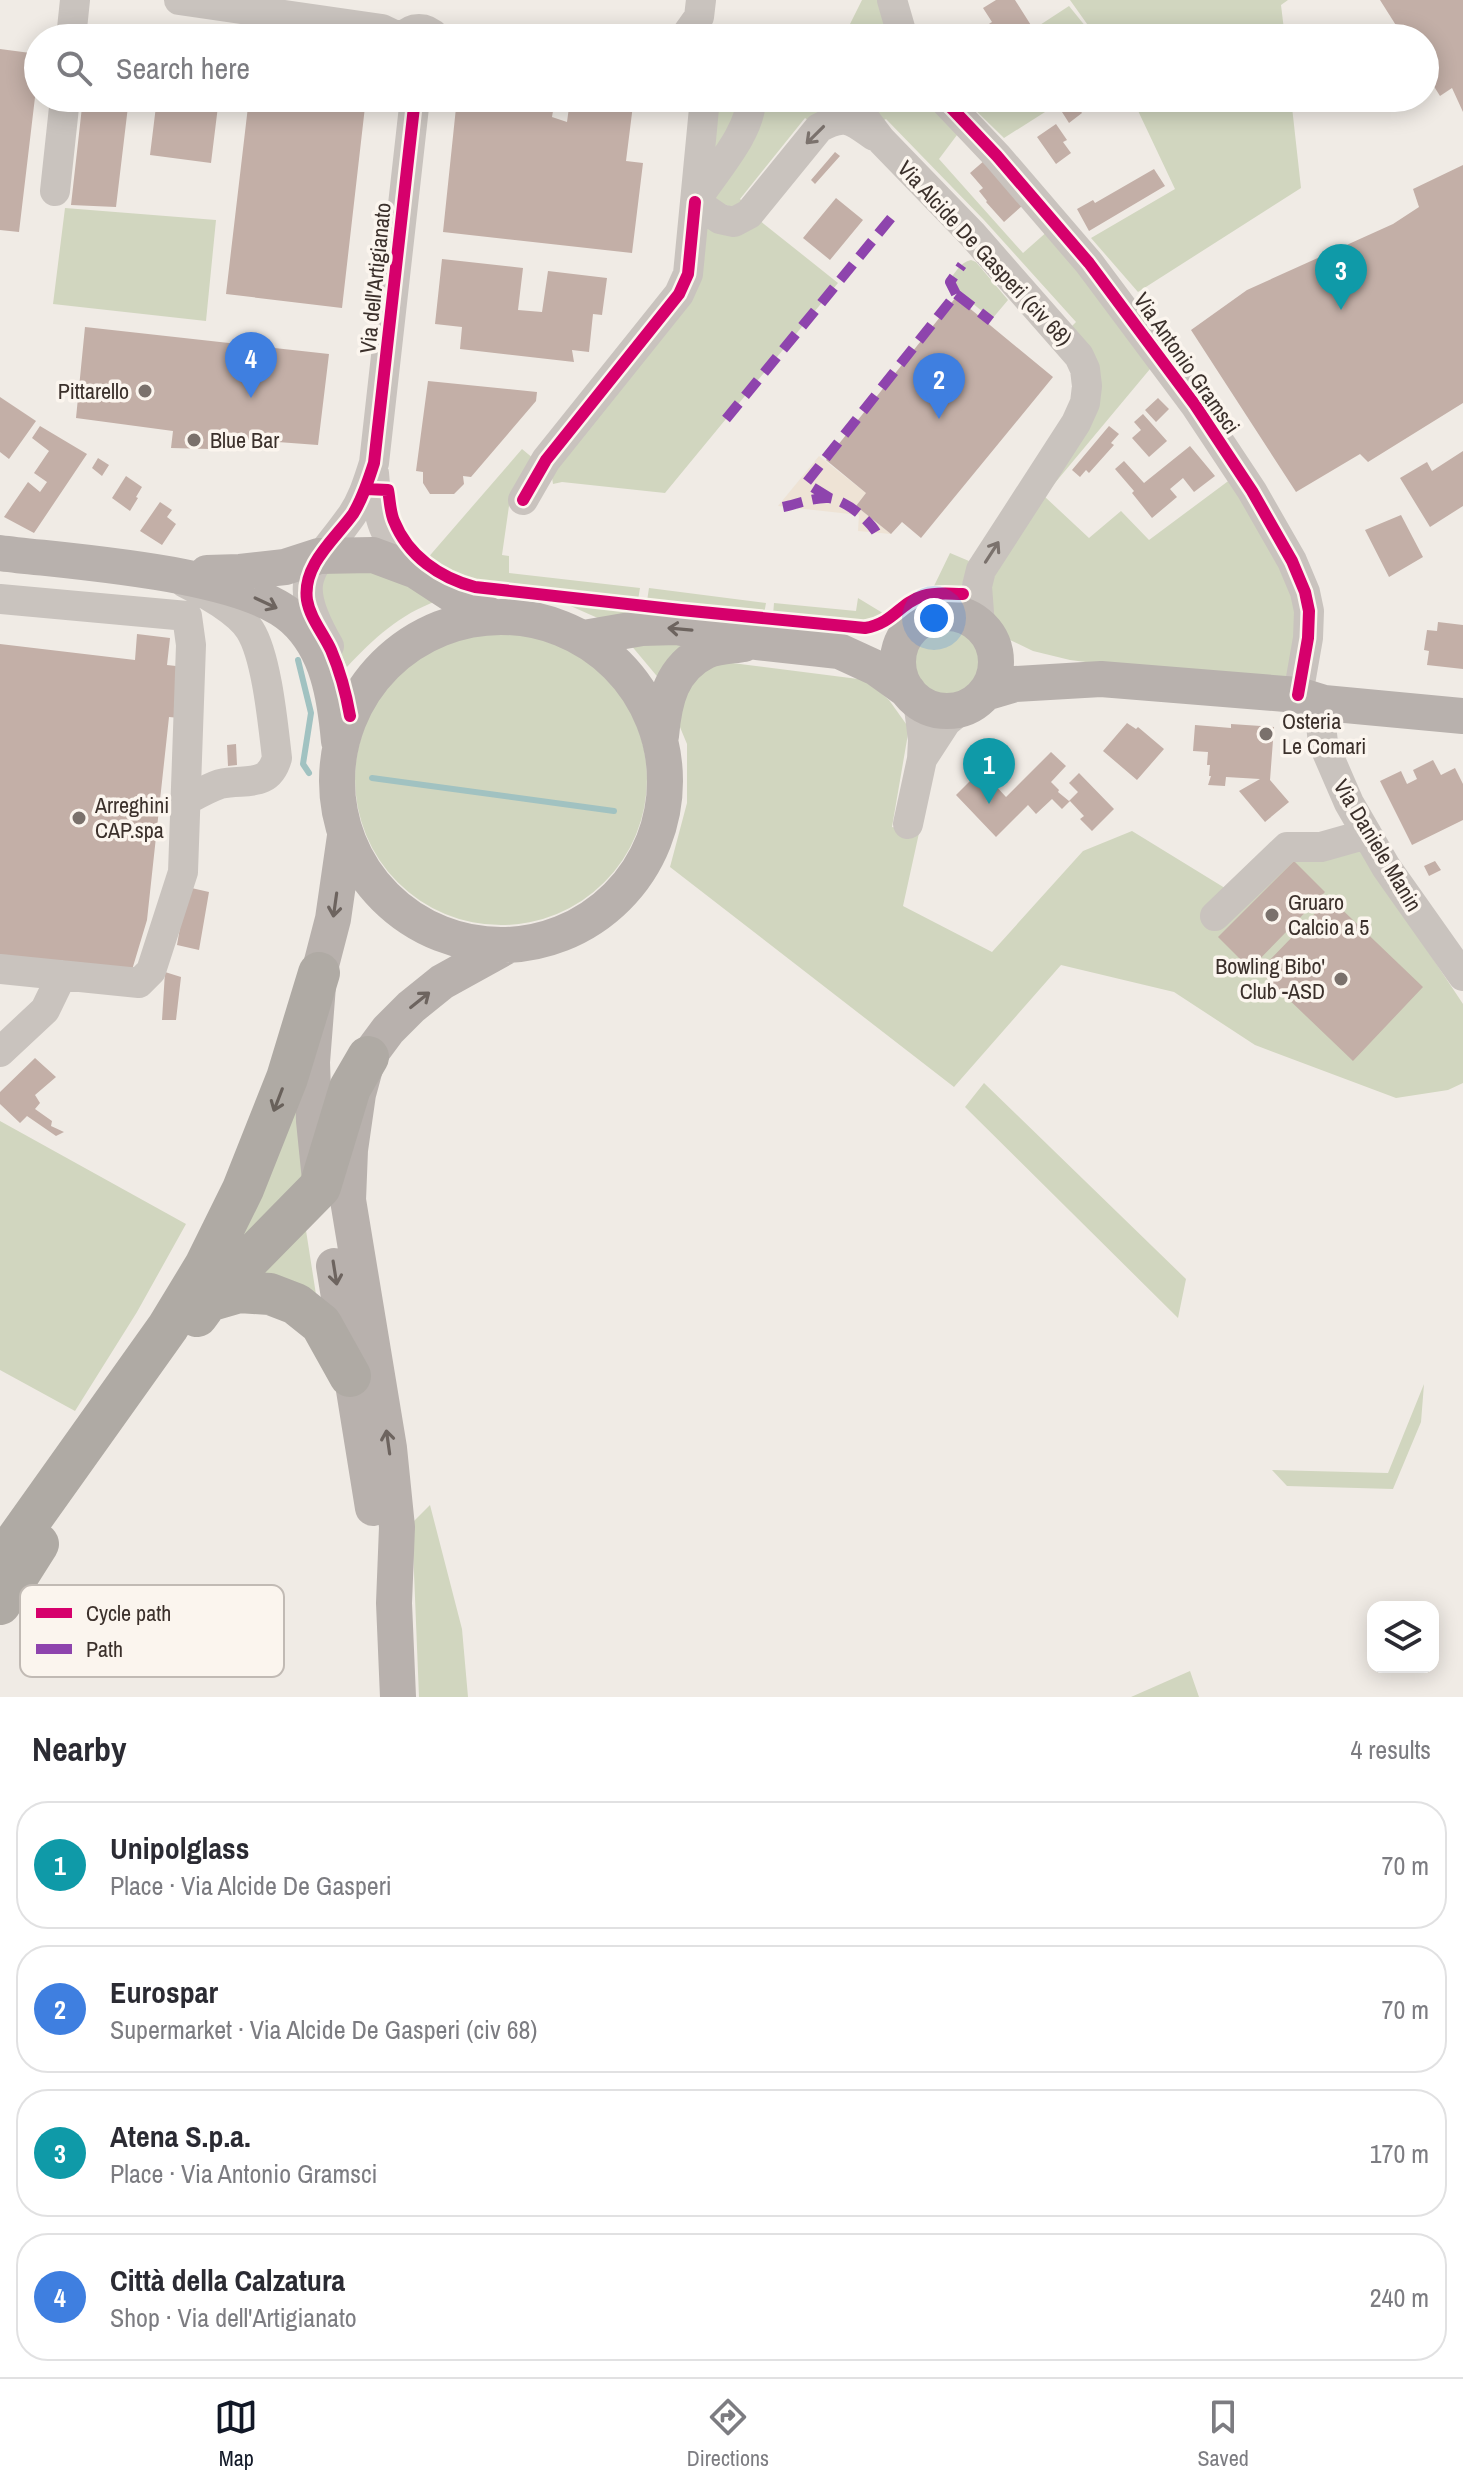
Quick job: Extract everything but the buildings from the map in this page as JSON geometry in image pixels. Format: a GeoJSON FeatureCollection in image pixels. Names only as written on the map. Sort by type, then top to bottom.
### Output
{"type":"FeatureCollection","features":[{"type":"Feature","properties":{"kind":"highway"},"geometry":{"type":"LineString","coordinates":[[0,1563],[168,1327],[205,1266],[243,1189],[287,1078],[319,973]]}},
{"type":"Feature","properties":{"kind":"highway"},"geometry":{"type":"LineString","coordinates":[[0,1604],[86,1468],[208,1301],[320,1187],[350,1088],[368,1057]]}},
{"type":"Feature","properties":{"kind":"highway"},"geometry":{"type":"LineString","coordinates":[[208,1301],[239,1292],[270,1294],[296,1304],[321,1324],[350,1376]]}},
{"type":"Feature","properties":{"kind":"main road"},"geometry":{"type":"LineString","coordinates":[[0,553],[165,574],[217,585],[267,601],[293,617],[321,655],[345,731]]}},
{"type":"Feature","properties":{"kind":"main road"},"geometry":{"type":"LineString","coordinates":[[165,574],[240,572],[285,567],[319,556],[373,555],[416,571],[491,616]]}},
{"type":"Feature","properties":{"kind":"main road"},"geometry":{"type":"LineString","coordinates":[[913,696],[899,670],[901,647],[919,622],[936,614],[964,616],[1024,658],[1101,679]]}},
{"type":"Feature","properties":{"kind":"main road"},"geometry":{"type":"LineString","coordinates":[[661,738],[649,708],[632,680],[610,657],[584,638],[539,620],[515,617],[491,616],[447,625],[406,646],[373,677],[345,731],[336,792],[345,836],[368,880],[390,904],[416,923],[445,936],[476,944],[507,946],[549,939],[588,921],[620,895],[637,872],[645,861],[661,822],[666,780],[661,738],[666,695],[672,683],[692,660],[709,649],[757,642]]}},
{"type":"Feature","properties":{"kind":"main road"},"geometry":{"type":"LineString","coordinates":[[584,638],[642,628],[677,627],[757,642],[839,651],[906,636]]}},
{"type":"Feature","properties":{"kind":"main road"},"geometry":{"type":"LineString","coordinates":[[974,700],[994,674],[996,664],[986,634]]}},
{"type":"Feature","properties":{"kind":"main road"},"geometry":{"type":"LineString","coordinates":[[839,651],[876,668],[913,696],[940,710],[1015,684],[1101,679],[1463,716]]}},
{"type":"Feature","properties":{"kind":"main road"},"geometry":{"type":"LineString","coordinates":[[345,836],[333,919],[319,973],[312,1062],[314,1121],[320,1187],[350,1376],[372,1504],[394,1603]]}},
{"type":"Feature","properties":{"kind":"main road"},"geometry":{"type":"LineString","coordinates":[[398,1697],[394,1603],[397,1527],[389,1448],[348,1200],[350,1150],[358,1094],[368,1057],[388,1030],[442,982],[507,946]]}},
{"type":"Feature","properties":{"kind":"street"},"geometry":{"type":"LineString","coordinates":[[72,24],[75,0]]}},
{"type":"Feature","properties":{"kind":"street"},"geometry":{"type":"LineString","coordinates":[[179,0],[347,24]]}},
{"type":"Feature","properties":{"kind":"street"},"geometry":{"type":"LineString","coordinates":[[892,0],[899,24]]}},
{"type":"Feature","properties":{"kind":"street"},"geometry":{"type":"LineString","coordinates":[[55,191],[63,112]]}},
{"type":"Feature","properties":{"kind":"street","name":"Via dell'Artigianato"},"geometry":{"type":"LineString","coordinates":[[374,463],[413,112]]}},
{"type":"Feature","properties":{"kind":"street"},"geometry":{"type":"LineString","coordinates":[[523,500],[546,460],[679,294],[688,274],[705,112]]}},
{"type":"Feature","properties":{"kind":"street"},"geometry":{"type":"LineString","coordinates":[[695,202],[745,127],[749,112]]}},
{"type":"Feature","properties":{"kind":"street","name":"Via Alcide De Gasperi (civ 68)"},"geometry":{"type":"LineString","coordinates":[[860,112],[881,140],[981,244],[1069,343],[1085,369],[1085,403],[1076,423],[981,570],[977,586],[986,634]]}},
{"type":"Feature","properties":{"kind":"street","name":"Via Antonio Gramsci"},"geometry":{"type":"LineString","coordinates":[[955,112],[1089,263],[1195,405],[1252,491],[1292,561],[1305,592],[1309,611],[1311,699]]}},
{"type":"Feature","properties":{"kind":"street","name":"Via Alcide De Gasperi (civ 68)"},"geometry":{"type":"LineString","coordinates":[[695,202],[720,219],[734,222],[742,218],[819,128],[832,121],[851,120],[881,140]]}},
{"type":"Feature","properties":{"kind":"street"},"geometry":{"type":"LineString","coordinates":[[345,731],[347,697],[336,663],[307,598],[309,578],[319,556],[363,495],[374,463]]}},
{"type":"Feature","properties":{"kind":"street"},"geometry":{"type":"LineString","coordinates":[[374,463],[376,498],[382,525],[398,554],[416,571]]}},
{"type":"Feature","properties":{"kind":"street"},"geometry":{"type":"LineString","coordinates":[[165,574],[202,591],[250,628],[259,649],[277,758],[273,771],[266,777],[216,785],[185,801]]}},
{"type":"Feature","properties":{"kind":"street"},"geometry":{"type":"LineString","coordinates":[[0,599],[187,616],[191,645],[183,872],[151,971],[139,983],[0,969]]}},
{"type":"Feature","properties":{"kind":"street"},"geometry":{"type":"LineString","coordinates":[[908,824],[923,740],[913,696]]}},
{"type":"Feature","properties":{"kind":"street","name":"Via Daniele Manin"},"geometry":{"type":"LineString","coordinates":[[1311,699],[1321,725],[1327,757],[1349,803],[1386,867],[1463,976]]}},
{"type":"Feature","properties":{"kind":"street"},"geometry":{"type":"LineString","coordinates":[[922,759],[946,722],[974,700]]}},
{"type":"Feature","properties":{"kind":"street"},"geometry":{"type":"LineString","coordinates":[[1215,916],[1287,847],[1321,847],[1367,834]]}},
{"type":"Feature","properties":{"kind":"street"},"geometry":{"type":"LineString","coordinates":[[0,1052],[45,1010],[62,975]]}},
{"type":"Feature","properties":{"kind":"green space"},"geometry":{"type":"Polygon","coordinates":[[[862,0],[882,0],[893,24],[850,24],[862,0]]]}},
{"type":"Feature","properties":{"kind":"green space"},"geometry":{"type":"Polygon","coordinates":[[[1070,0],[1288,0],[1281,5],[1283,24],[1087,24],[1070,0]]]}},
{"type":"Feature","properties":{"kind":"green space"},"geometry":{"type":"Polygon","coordinates":[[[1069,6],[1084,24],[1041,24],[1069,6]]]}},
{"type":"Feature","properties":{"kind":"green space"},"geometry":{"type":"Polygon","coordinates":[[[717,112],[737,112],[716,149],[713,147],[717,112]]]}},
{"type":"Feature","properties":{"kind":"green space"},"geometry":{"type":"Polygon","coordinates":[[[753,112],[828,112],[812,123],[805,118],[740,199],[745,204],[739,209],[716,202],[715,186],[753,112]]]}},
{"type":"Feature","properties":{"kind":"green space"},"geometry":{"type":"Polygon","coordinates":[[[876,112],[944,112],[960,131],[939,159],[1023,253],[1049,230],[1155,363],[1044,496],[1089,538],[1121,511],[1149,540],[1231,479],[1279,559],[1292,592],[1295,624],[1288,675],[1274,686],[1070,660],[1033,651],[1010,640],[996,627],[989,609],[990,569],[1074,442],[1070,328],[1076,322],[984,220],[876,112]]]}},
{"type":"Feature","properties":{"kind":"green space"},"geometry":{"type":"Polygon","coordinates":[[[977,112],[1045,112],[1004,138],[977,112]]]}},
{"type":"Feature","properties":{"kind":"green space"},"geometry":{"type":"Polygon","coordinates":[[[1139,112],[1293,112],[1301,188],[1138,292],[1091,238],[1175,189],[1139,112]]]}},
{"type":"Feature","properties":{"kind":"green space"},"geometry":{"type":"Polygon","coordinates":[[[65,208],[216,220],[206,321],[53,304],[65,208]]]}},
{"type":"Feature","properties":{"kind":"green space"},"geometry":{"type":"Polygon","coordinates":[[[759,220],[838,283],[665,493],[562,482],[553,484],[551,471],[708,227],[759,220]]]}},
{"type":"Feature","properties":{"kind":"green space"},"geometry":{"type":"Polygon","coordinates":[[[971,260],[1008,300],[992,319],[947,283],[960,266],[971,260]]]}},
{"type":"Feature","properties":{"kind":"green space"},"geometry":{"type":"Polygon","coordinates":[[[522,449],[534,459],[517,485],[509,506],[502,555],[509,556],[509,573],[640,588],[638,600],[461,579],[426,560],[522,449]]]}},
{"type":"Feature","properties":{"kind":"green space"},"geometry":{"type":"Polygon","coordinates":[[[950,553],[969,561],[961,589],[934,586],[950,553]]]}},
{"type":"Feature","properties":{"kind":"green space"},"geometry":{"type":"Polygon","coordinates":[[[358,562],[437,601],[388,628],[347,667],[318,605],[326,567],[358,562]]]}},
{"type":"Feature","properties":{"kind":"green space"},"geometry":{"type":"Polygon","coordinates":[[[649,588],[766,603],[764,614],[647,601],[649,588]]]}},
{"type":"Feature","properties":{"kind":"green space"},"geometry":{"type":"Polygon","coordinates":[[[858,598],[886,615],[863,624],[773,615],[774,603],[856,611],[858,598]]]}},
{"type":"Feature","properties":{"kind":"green space"},"geometry":{"type":"Polygon","coordinates":[[[557,600],[672,614],[600,619],[557,600]]]}},
{"type":"Feature","properties":{"kind":"green space"},"geometry":{"type":"Polygon","coordinates":[[[946,626],[971,636],[981,661],[971,686],[946,696],[921,686],[911,661],[921,636],[946,626]]]}},
{"type":"Feature","properties":{"kind":"green space"},"geometry":{"type":"Polygon","coordinates":[[[501,633],[543,639],[570,650],[594,666],[614,686],[630,710],[641,737],[647,779],[641,821],[630,848],[614,872],[594,892],[570,908],[543,919],[501,925],[459,919],[432,908],[408,892],[388,872],[372,848],[361,821],[355,779],[361,737],[372,710],[388,686],[408,666],[432,650],[459,639],[501,633]]]}},
{"type":"Feature","properties":{"kind":"green space"},"geometry":{"type":"Polygon","coordinates":[[[686,639],[661,681],[630,644],[686,639]]]}},
{"type":"Feature","properties":{"kind":"green space"},"geometry":{"type":"Polygon","coordinates":[[[724,662],[866,680],[889,700],[909,728],[892,827],[919,833],[903,906],[992,952],[1083,851],[1132,831],[1233,893],[1346,828],[1463,1004],[1463,1083],[1448,1090],[1396,1098],[1255,1045],[1174,992],[1061,965],[954,1087],[670,867],[687,803],[687,744],[677,720],[681,689],[699,671],[724,662]]]}},
{"type":"Feature","properties":{"kind":"green space"},"geometry":{"type":"Polygon","coordinates":[[[984,1083],[1186,1279],[1178,1318],[965,1107],[984,1083]]]}},
{"type":"Feature","properties":{"kind":"green space"},"geometry":{"type":"Polygon","coordinates":[[[298,1090],[308,1175],[221,1269],[298,1090]]]}},
{"type":"Feature","properties":{"kind":"green space"},"geometry":{"type":"Polygon","coordinates":[[[0,1121],[186,1224],[137,1312],[75,1411],[0,1370],[0,1121]]]}},
{"type":"Feature","properties":{"kind":"green space"},"geometry":{"type":"Polygon","coordinates":[[[305,1224],[317,1301],[255,1279],[305,1224]]]}},
{"type":"Feature","properties":{"kind":"green space"},"geometry":{"type":"Polygon","coordinates":[[[1424,1384],[1421,1422],[1393,1489],[1287,1486],[1272,1470],[1388,1473],[1424,1384]]]}},
{"type":"Feature","properties":{"kind":"green space"},"geometry":{"type":"Polygon","coordinates":[[[430,1505],[462,1629],[468,1697],[419,1697],[412,1523],[430,1505]]]}},
{"type":"Feature","properties":{"kind":"green space"},"geometry":{"type":"Polygon","coordinates":[[[1190,1671],[1199,1697],[1131,1697],[1190,1671]]]}},
{"type":"Feature","properties":{"kind":"shaded area"},"geometry":{"type":"Polygon","coordinates":[[[819,456],[866,493],[856,506],[891,534],[858,531],[859,515],[778,506],[819,456]]]}},
{"type":"Feature","properties":{"kind":"waterway"},"geometry":{"type":"LineString","coordinates":[[298,660],[311,713],[303,764],[309,773]]}},
{"type":"Feature","properties":{"kind":"waterway"},"geometry":{"type":"LineString","coordinates":[[372,778],[614,811]]}},
{"type":"Feature","properties":{"kind":"marked path"},"geometry":{"type":"LineString","coordinates":[[726,419],[896,212]]}},
{"type":"Feature","properties":{"kind":"marked path"},"geometry":{"type":"LineString","coordinates":[[956,294],[950,282],[962,265]]}},
{"type":"Feature","properties":{"kind":"marked path"},"geometry":{"type":"LineString","coordinates":[[830,498],[806,483],[956,294],[991,321]]}},
{"type":"Feature","properties":{"kind":"marked path"},"geometry":{"type":"LineString","coordinates":[[783,507],[829,498],[856,511],[876,532]]}},
{"type":"Feature","properties":{"kind":"cycle path"},"geometry":{"type":"LineString","coordinates":[[350,716],[334,658],[309,607],[307,587],[321,553],[357,508],[374,463],[413,112]]}},
{"type":"Feature","properties":{"kind":"cycle path"},"geometry":{"type":"LineString","coordinates":[[955,112],[1089,263],[1195,405],[1252,491],[1292,561],[1305,592],[1309,611],[1308,638],[1298,695]]}},
{"type":"Feature","properties":{"kind":"cycle path"},"geometry":{"type":"LineString","coordinates":[[523,500],[546,460],[679,294],[688,274],[695,202]]}},
{"type":"Feature","properties":{"kind":"cycle path"},"geometry":{"type":"LineString","coordinates":[[366,489],[388,490],[400,534],[427,564],[450,578],[475,587],[865,628],[883,622],[923,596],[963,594]]}},
{"type":"Feature","properties":{"kind":"place","name":"Atena S.p.a."},"geometry":{"type":"Point","coordinates":[1341,310]}},
{"type":"Feature","properties":{"kind":"place","name":"Pittarello"},"geometry":{"type":"Point","coordinates":[145,391]}},
{"type":"Feature","properties":{"kind":"place","name":"Città della Calzatura"},"geometry":{"type":"Point","coordinates":[251,398]}},
{"type":"Feature","properties":{"kind":"place","name":"Eurospar"},"geometry":{"type":"Point","coordinates":[939,419]}},
{"type":"Feature","properties":{"kind":"place","name":"Blue Bar"},"geometry":{"type":"Point","coordinates":[194,440]}},
{"type":"Feature","properties":{"kind":"place","name":"Osteria Le Comari"},"geometry":{"type":"Point","coordinates":[1266,734]}},
{"type":"Feature","properties":{"kind":"place","name":"Unipolglass"},"geometry":{"type":"Point","coordinates":[989,804]}},
{"type":"Feature","properties":{"kind":"place","name":"Arreghini CAP.spa"},"geometry":{"type":"Point","coordinates":[79,818]}},
{"type":"Feature","properties":{"kind":"place","name":"Gruaro Calcio a 5"},"geometry":{"type":"Point","coordinates":[1272,915]}},
{"type":"Feature","properties":{"kind":"place","name":"Bowling Bibo' Club -ASD"},"geometry":{"type":"Point","coordinates":[1341,979]}}]}
